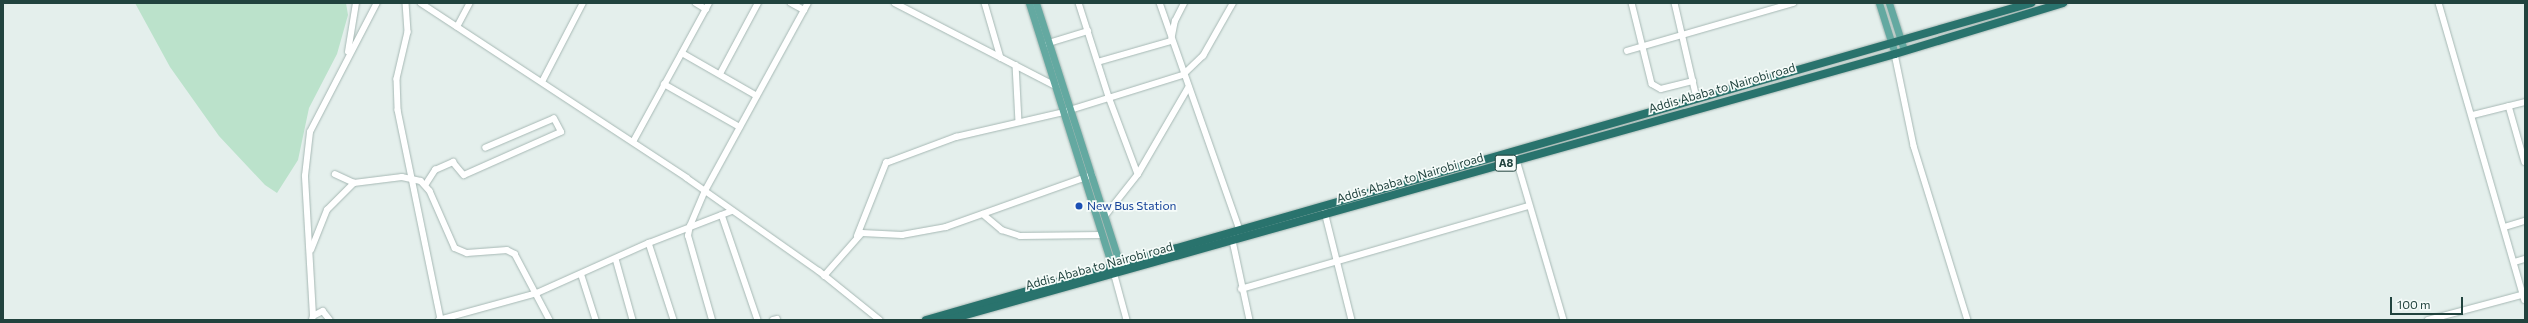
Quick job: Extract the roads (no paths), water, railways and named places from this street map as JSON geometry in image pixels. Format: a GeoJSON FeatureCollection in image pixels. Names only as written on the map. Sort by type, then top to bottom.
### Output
{"type":"FeatureCollection","features":[{"type":"Feature","properties":{"kind":"highway","name":"Addis Ababa to Nairobi road"},"geometry":{"type":"LineString","coordinates":[[948,320],[1240,230],[1514,150],[1892,44],[1901,40],[2031,3]]}},
{"type":"Feature","properties":{"kind":"highway","name":"Addis Ababa to Nairobi road"},"geometry":{"type":"LineString","coordinates":[[926,320],[1117,268],[1232,241],[1517,159],[1895,54],[1904,50],[2063,3]]}},
{"type":"Feature","properties":{"kind":"main road"},"geometry":{"type":"LineString","coordinates":[[1029,3],[1046,45],[1067,111],[1084,177],[1102,235],[1117,268]]}},
{"type":"Feature","properties":{"kind":"main road"},"geometry":{"type":"LineString","coordinates":[[1036,3],[1056,86],[1092,175],[1105,216],[1117,268]]}},
{"type":"Feature","properties":{"kind":"main road"},"geometry":{"type":"LineString","coordinates":[[1879,3],[1895,54]]}},
{"type":"Feature","properties":{"kind":"main road"},"geometry":{"type":"LineString","coordinates":[[1889,3],[1904,50]]}},
{"type":"Feature","properties":{"kind":"street"},"geometry":{"type":"LineString","coordinates":[[348,54],[356,3]]}},
{"type":"Feature","properties":{"kind":"street"},"geometry":{"type":"LineString","coordinates":[[330,320],[325,312],[312,318],[311,250],[305,176],[310,132],[348,54],[377,3]]}},
{"type":"Feature","properties":{"kind":"street"},"geometry":{"type":"LineString","coordinates":[[406,3],[408,32],[397,79],[398,110],[440,320],[537,293],[582,276],[649,243],[690,226],[732,212]]}},
{"type":"Feature","properties":{"kind":"street"},"geometry":{"type":"LineString","coordinates":[[421,3],[705,191],[732,212],[824,276],[880,320]]}},
{"type":"Feature","properties":{"kind":"street"},"geometry":{"type":"LineString","coordinates":[[457,27],[470,3]]}},
{"type":"Feature","properties":{"kind":"street"},"geometry":{"type":"LineString","coordinates":[[542,82],[583,3]]}},
{"type":"Feature","properties":{"kind":"street"},"geometry":{"type":"LineString","coordinates":[[633,142],[708,6],[696,3]]}},
{"type":"Feature","properties":{"kind":"street"},"geometry":{"type":"LineString","coordinates":[[720,74],[758,3]]}},
{"type":"Feature","properties":{"kind":"street"},"geometry":{"type":"LineString","coordinates":[[791,3],[804,10]]}},
{"type":"Feature","properties":{"kind":"street"},"geometry":{"type":"LineString","coordinates":[[712,320],[688,236],[690,226],[705,191],[808,3]]}},
{"type":"Feature","properties":{"kind":"street"},"geometry":{"type":"LineString","coordinates":[[895,3],[1056,86]]}},
{"type":"Feature","properties":{"kind":"street"},"geometry":{"type":"LineString","coordinates":[[985,3],[1002,58]]}},
{"type":"Feature","properties":{"kind":"street"},"geometry":{"type":"LineString","coordinates":[[1079,3],[1109,98],[1138,174]]}},
{"type":"Feature","properties":{"kind":"street"},"geometry":{"type":"LineString","coordinates":[[1160,3],[1171,41],[1240,230],[1232,241],[1241,289],[1250,320]]}},
{"type":"Feature","properties":{"kind":"street"},"geometry":{"type":"LineString","coordinates":[[1171,41],[1175,21],[1184,3]]}},
{"type":"Feature","properties":{"kind":"street"},"geometry":{"type":"LineString","coordinates":[[824,276],[857,236],[886,163],[956,137],[1067,111],[1183,75],[1203,56],[1233,3]]}},
{"type":"Feature","properties":{"kind":"street"},"geometry":{"type":"LineString","coordinates":[[1632,3],[1655,88],[1693,81]]}},
{"type":"Feature","properties":{"kind":"street"},"geometry":{"type":"LineString","coordinates":[[1675,3],[1697,98]]}},
{"type":"Feature","properties":{"kind":"street"},"geometry":{"type":"LineString","coordinates":[[1627,51],[1682,32],[1793,3]]}},
{"type":"Feature","properties":{"kind":"street"},"geometry":{"type":"LineString","coordinates":[[2428,320],[2525,296],[2439,3]]}},
{"type":"Feature","properties":{"kind":"street"},"geometry":{"type":"LineString","coordinates":[[1046,45],[1088,31]]}},
{"type":"Feature","properties":{"kind":"street"},"geometry":{"type":"LineString","coordinates":[[1098,62],[1171,41]]}},
{"type":"Feature","properties":{"kind":"street"},"geometry":{"type":"LineString","coordinates":[[682,53],[757,96]]}},
{"type":"Feature","properties":{"kind":"street"},"geometry":{"type":"LineString","coordinates":[[1895,54],[1914,146],[1968,320]]}},
{"type":"Feature","properties":{"kind":"street"},"geometry":{"type":"LineString","coordinates":[[1016,65],[1019,122]]}},
{"type":"Feature","properties":{"kind":"street"},"geometry":{"type":"LineString","coordinates":[[664,84],[740,127]]}},
{"type":"Feature","properties":{"kind":"street"},"geometry":{"type":"LineString","coordinates":[[1105,216],[1138,174],[1188,88]]}},
{"type":"Feature","properties":{"kind":"street"},"geometry":{"type":"LineString","coordinates":[[2473,115],[2525,102]]}},
{"type":"Feature","properties":{"kind":"street"},"geometry":{"type":"LineString","coordinates":[[2509,106],[2523,145],[2525,162]]}},
{"type":"Feature","properties":{"kind":"street"},"geometry":{"type":"LineString","coordinates":[[426,184],[435,170],[453,162],[464,175],[561,132],[554,119],[486,148]]}},
{"type":"Feature","properties":{"kind":"street"},"geometry":{"type":"LineString","coordinates":[[1514,150],[1529,206],[1564,320]]}},
{"type":"Feature","properties":{"kind":"street"},"geometry":{"type":"LineString","coordinates":[[335,174],[354,183],[412,178],[426,184],[455,248],[467,253],[506,250],[515,254],[550,320]]}},
{"type":"Feature","properties":{"kind":"street"},"geometry":{"type":"LineString","coordinates":[[857,236],[869,231],[911,235],[946,227],[1092,175]]}},
{"type":"Feature","properties":{"kind":"street"},"geometry":{"type":"LineString","coordinates":[[311,250],[327,210],[354,183]]}},
{"type":"Feature","properties":{"kind":"street"},"geometry":{"type":"LineString","coordinates":[[1323,206],[1352,320]]}},
{"type":"Feature","properties":{"kind":"street"},"geometry":{"type":"LineString","coordinates":[[1241,289],[1338,263],[1529,206]]}},
{"type":"Feature","properties":{"kind":"street"},"geometry":{"type":"LineString","coordinates":[[983,214],[1002,230],[1020,236],[1102,235]]}},
{"type":"Feature","properties":{"kind":"street"},"geometry":{"type":"LineString","coordinates":[[722,215],[758,320]]}},
{"type":"Feature","properties":{"kind":"street"},"geometry":{"type":"LineString","coordinates":[[2505,227],[2525,221]]}},
{"type":"Feature","properties":{"kind":"street"},"geometry":{"type":"LineString","coordinates":[[649,243],[673,320]]}},
{"type":"Feature","properties":{"kind":"street"},"geometry":{"type":"LineString","coordinates":[[616,259],[633,320]]}},
{"type":"Feature","properties":{"kind":"street"},"geometry":{"type":"LineString","coordinates":[[2515,262],[2525,259]]}},
{"type":"Feature","properties":{"kind":"street"},"geometry":{"type":"LineString","coordinates":[[1117,268],[1126,320]]}},
{"type":"Feature","properties":{"kind":"street"},"geometry":{"type":"LineString","coordinates":[[582,276],[596,320]]}},
{"type":"Feature","properties":{"kind":"place","name":"New Bus Station"},"geometry":{"type":"Point","coordinates":[1079,206]}}]}
